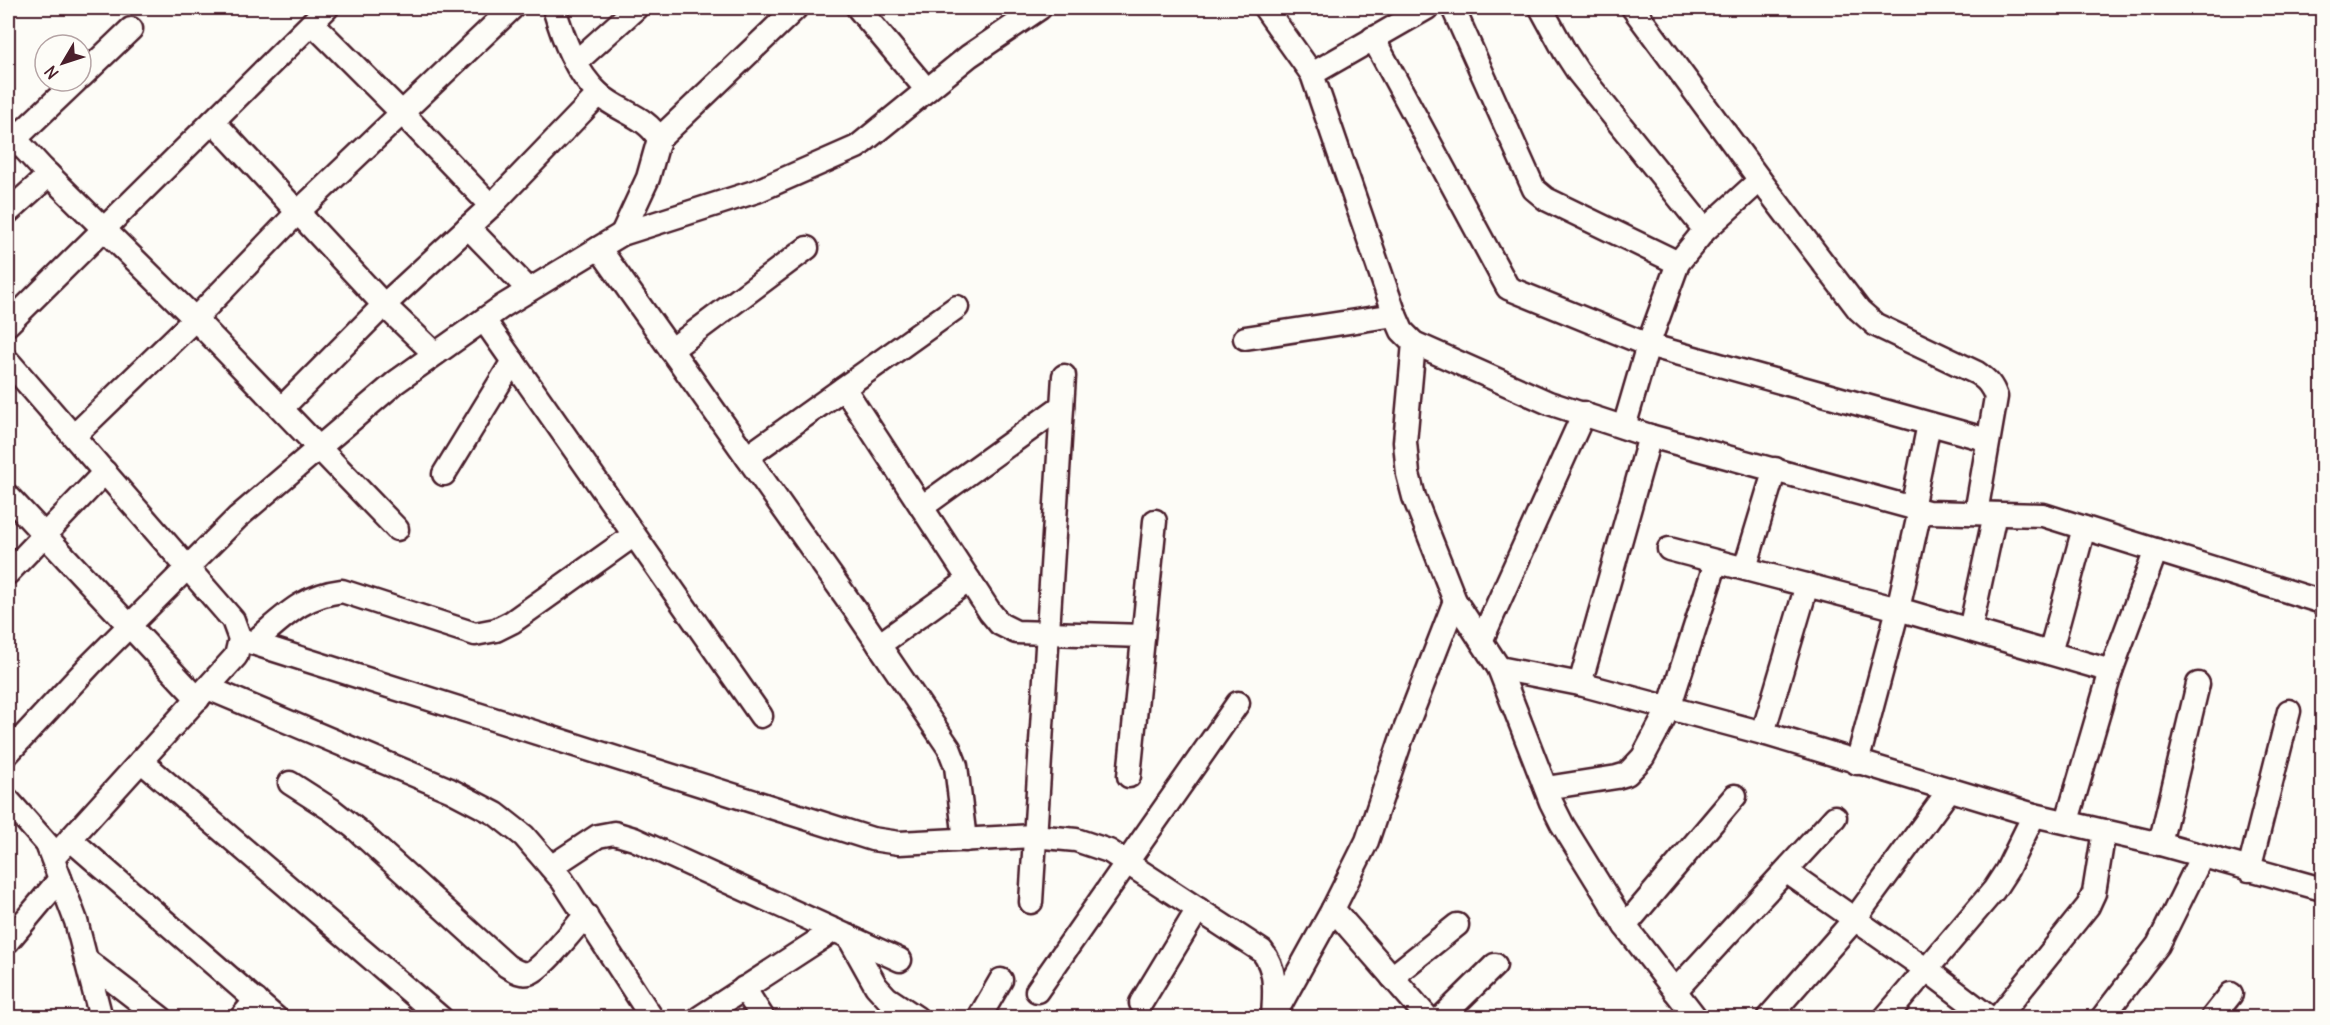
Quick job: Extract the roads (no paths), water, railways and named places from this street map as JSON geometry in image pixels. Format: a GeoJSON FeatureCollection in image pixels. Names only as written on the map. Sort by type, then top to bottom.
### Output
{"type":"FeatureCollection","features":[{"type":"Feature","properties":{"kind":"street"},"geometry":{"type":"LineString","coordinates":[[74,436],[195,319],[298,212],[512,8]]}},
{"type":"Feature","properties":{"kind":"street"},"geometry":{"type":"LineString","coordinates":[[554,8],[564,42],[599,94],[642,121],[655,131],[659,139]]}},
{"type":"Feature","properties":{"kind":"street"},"geometry":{"type":"LineString","coordinates":[[576,62],[636,8]]}},
{"type":"Feature","properties":{"kind":"street"},"geometry":{"type":"LineString","coordinates":[[622,234],[648,178],[659,139],[796,8]]}},
{"type":"Feature","properties":{"kind":"street"},"geometry":{"type":"LineString","coordinates":[[858,8],[927,90]]}},
{"type":"Feature","properties":{"kind":"street"},"geometry":{"type":"LineString","coordinates":[[8,753],[129,625],[238,517],[396,382],[529,290],[622,234],[757,191],[857,147],[969,56],[1040,8]]}},
{"type":"Feature","properties":{"kind":"street"},"geometry":{"type":"LineString","coordinates":[[1265,8],[1312,74],[1395,315],[1402,331],[1414,343],[1549,403],[1650,436],[1916,509],[2043,515],[2322,602]]}},
{"type":"Feature","properties":{"kind":"street"},"geometry":{"type":"LineString","coordinates":[[1312,74],[1427,8]]}},
{"type":"Feature","properties":{"kind":"street"},"geometry":{"type":"LineString","coordinates":[[1453,8],[1534,189],[1546,199],[1678,263]]}},
{"type":"Feature","properties":{"kind":"street"},"geometry":{"type":"LineString","coordinates":[[1541,8],[1578,72],[1705,230]]}},
{"type":"Feature","properties":{"kind":"street"},"geometry":{"type":"LineString","coordinates":[[1633,8],[1760,180],[1868,318],[1876,325],[1977,373],[1993,388],[1996,397],[1988,440],[1985,514],[1970,630]]}},
{"type":"Feature","properties":{"kind":"street"},"geometry":{"type":"LineString","coordinates":[[8,324],[319,15],[402,112],[491,206]]}},
{"type":"Feature","properties":{"kind":"street"},"geometry":{"type":"LineString","coordinates":[[93,65],[131,29]]}},
{"type":"Feature","properties":{"kind":"street"},"geometry":{"type":"LineString","coordinates":[[1373,38],[1508,288],[1648,345],[1988,440]]}},
{"type":"Feature","properties":{"kind":"street"},"geometry":{"type":"LineString","coordinates":[[62,93],[11,135],[195,319],[397,529]]}},
{"type":"Feature","properties":{"kind":"street"},"geometry":{"type":"LineString","coordinates":[[282,408],[384,305],[491,206],[599,94]]}},
{"type":"Feature","properties":{"kind":"street"},"geometry":{"type":"LineString","coordinates":[[213,121],[384,305],[435,354]]}},
{"type":"Feature","properties":{"kind":"street"},"geometry":{"type":"LineString","coordinates":[[8,212],[49,175]]}},
{"type":"Feature","properties":{"kind":"street"},"geometry":{"type":"LineString","coordinates":[[1624,427],[1648,345],[1678,263],[1705,230],[1760,180]]}},
{"type":"Feature","properties":{"kind":"street"},"geometry":{"type":"LineString","coordinates":[[468,227],[529,290]]}},
{"type":"Feature","properties":{"kind":"street"},"geometry":{"type":"LineString","coordinates":[[599,248],[949,748],[956,766],[965,840]]}},
{"type":"Feature","properties":{"kind":"street"},"geometry":{"type":"LineString","coordinates":[[671,350],[807,248]]}},
{"type":"Feature","properties":{"kind":"street"},"geometry":{"type":"LineString","coordinates":[[747,457],[957,307]]}},
{"type":"Feature","properties":{"kind":"street"},"geometry":{"type":"LineString","coordinates":[[1245,338],[1395,315]]}},
{"type":"Feature","properties":{"kind":"street"},"geometry":{"type":"LineString","coordinates":[[484,320],[761,716]]}},
{"type":"Feature","properties":{"kind":"street"},"geometry":{"type":"LineString","coordinates":[[1414,343],[1405,442],[1408,474],[1414,497],[1455,601],[1499,668],[1562,824],[1625,926],[1696,1017]]}},
{"type":"Feature","properties":{"kind":"street"},"geometry":{"type":"LineString","coordinates":[[8,361],[233,620],[246,641],[872,839],[899,843],[1034,836],[1076,840],[1095,845],[1127,862],[1262,951],[1270,962],[1274,978],[1273,1017]]}},
{"type":"Feature","properties":{"kind":"street"},"geometry":{"type":"LineString","coordinates":[[444,474],[513,361]]}},
{"type":"Feature","properties":{"kind":"street"},"geometry":{"type":"LineString","coordinates":[[1031,902],[1064,376]]}},
{"type":"Feature","properties":{"kind":"street"},"geometry":{"type":"LineString","coordinates":[[844,388],[1000,624],[1016,632],[1143,636]]}},
{"type":"Feature","properties":{"kind":"street"},"geometry":{"type":"LineString","coordinates":[[922,507],[1062,406]]}},
{"type":"Feature","properties":{"kind":"street"},"geometry":{"type":"LineString","coordinates":[[1482,639],[1584,413]]}},
{"type":"Feature","properties":{"kind":"street"},"geometry":{"type":"LineString","coordinates":[[1857,763],[1898,609],[1929,424]]}},
{"type":"Feature","properties":{"kind":"street"},"geometry":{"type":"LineString","coordinates":[[1580,684],[1650,436]]}},
{"type":"Feature","properties":{"kind":"street"},"geometry":{"type":"LineString","coordinates":[[1745,568],[1774,469]]}},
{"type":"Feature","properties":{"kind":"street"},"geometry":{"type":"LineString","coordinates":[[8,573],[105,472]]}},
{"type":"Feature","properties":{"kind":"street"},"geometry":{"type":"LineString","coordinates":[[8,496],[129,625],[203,694],[459,795],[496,814],[524,836],[562,880],[652,1017]]}},
{"type":"Feature","properties":{"kind":"street"},"geometry":{"type":"LineString","coordinates":[[1129,776],[1155,521]]}},
{"type":"Feature","properties":{"kind":"street"},"geometry":{"type":"LineString","coordinates":[[2050,653],[2084,528]]}},
{"type":"Feature","properties":{"kind":"street"},"geometry":{"type":"LineString","coordinates":[[8,941],[56,868],[70,839],[203,694],[246,641],[299,605],[322,594],[342,591],[475,634],[496,630],[512,622],[634,535]]}},
{"type":"Feature","properties":{"kind":"street"},"geometry":{"type":"LineString","coordinates":[[1669,549],[1898,609],[2111,671]]}},
{"type":"Feature","properties":{"kind":"street"},"geometry":{"type":"LineString","coordinates":[[2067,821],[2111,671],[2156,550]]}},
{"type":"Feature","properties":{"kind":"street"},"geometry":{"type":"LineString","coordinates":[[1546,788],[1627,774],[1643,756],[1669,708],[1716,562]]}},
{"type":"Feature","properties":{"kind":"street"},"geometry":{"type":"LineString","coordinates":[[879,645],[969,580]]}},
{"type":"Feature","properties":{"kind":"street"},"geometry":{"type":"LineString","coordinates":[[1763,733],[1807,585]]}},
{"type":"Feature","properties":{"kind":"street"},"geometry":{"type":"LineString","coordinates":[[1273,1017],[1333,909],[1366,841],[1401,740],[1455,601]]}},
{"type":"Feature","properties":{"kind":"street"},"geometry":{"type":"LineString","coordinates":[[1499,668],[1580,684],[1763,733],[2034,815],[2160,844],[2322,889]]}},
{"type":"Feature","properties":{"kind":"street"},"geometry":{"type":"LineString","coordinates":[[2160,844],[2198,684]]}},
{"type":"Feature","properties":{"kind":"street"},"geometry":{"type":"LineString","coordinates":[[1037,991],[1238,703]]}},
{"type":"Feature","properties":{"kind":"street"},"geometry":{"type":"LineString","coordinates":[[2250,870],[2289,711]]}},
{"type":"Feature","properties":{"kind":"street"},"geometry":{"type":"LineString","coordinates":[[141,761],[441,1017]]}},
{"type":"Feature","properties":{"kind":"street"},"geometry":{"type":"LineString","coordinates":[[290,783],[332,810],[356,829],[507,966],[519,973],[530,973],[542,965],[586,915]]}},
{"type":"Feature","properties":{"kind":"street"},"geometry":{"type":"LineString","coordinates":[[1768,1017],[1854,920],[1950,789]]}},
{"type":"Feature","properties":{"kind":"street"},"geometry":{"type":"LineString","coordinates":[[1625,926],[1735,796]]}},
{"type":"Feature","properties":{"kind":"street"},"geometry":{"type":"LineString","coordinates":[[8,800],[47,844],[76,921],[102,1017]]}},
{"type":"Feature","properties":{"kind":"street"},"geometry":{"type":"LineString","coordinates":[[1885,1017],[1994,890],[2007,870],[2034,815]]}},
{"type":"Feature","properties":{"kind":"street"},"geometry":{"type":"LineString","coordinates":[[1675,991],[1834,817]]}},
{"type":"Feature","properties":{"kind":"street"},"geometry":{"type":"LineString","coordinates":[[1998,1017],[2088,906],[2094,893],[2104,831]]}},
{"type":"Feature","properties":{"kind":"street"},"geometry":{"type":"LineString","coordinates":[[551,867],[598,836],[614,832],[900,960]]}},
{"type":"Feature","properties":{"kind":"street"},"geometry":{"type":"LineString","coordinates":[[70,839],[276,1017]]}},
{"type":"Feature","properties":{"kind":"street"},"geometry":{"type":"LineString","coordinates":[[2102,1017],[2158,945],[2202,856]]}},
{"type":"Feature","properties":{"kind":"street"},"geometry":{"type":"LineString","coordinates":[[1786,871],[1927,969],[1990,1017]]}},
{"type":"Feature","properties":{"kind":"street"},"geometry":{"type":"LineString","coordinates":[[1141,1003],[1198,909]]}},
{"type":"Feature","properties":{"kind":"street"},"geometry":{"type":"LineString","coordinates":[[1333,909],[1392,977],[1418,1014]]}},
{"type":"Feature","properties":{"kind":"street"},"geometry":{"type":"LineString","coordinates":[[1392,977],[1457,925]]}},
{"type":"Feature","properties":{"kind":"street"},"geometry":{"type":"LineString","coordinates":[[699,1017],[744,988],[841,933]]}},
{"type":"Feature","properties":{"kind":"street"},"geometry":{"type":"LineString","coordinates":[[841,933],[876,986],[899,1014]]}},
{"type":"Feature","properties":{"kind":"street"},"geometry":{"type":"LineString","coordinates":[[86,960],[161,1017]]}},
{"type":"Feature","properties":{"kind":"street"},"geometry":{"type":"LineString","coordinates":[[1441,1017],[1495,965]]}},
{"type":"Feature","properties":{"kind":"street"},"geometry":{"type":"LineString","coordinates":[[979,1017],[1001,980]]}},
{"type":"Feature","properties":{"kind":"street"},"geometry":{"type":"LineString","coordinates":[[744,988],[763,1017]]}},
{"type":"Feature","properties":{"kind":"street"},"geometry":{"type":"LineString","coordinates":[[2212,1017],[2231,994]]}},
{"type":"Feature","properties":{"kind":"street"},"geometry":{"type":"LineString","coordinates":[[241,1017],[256,1000]]}}]}
